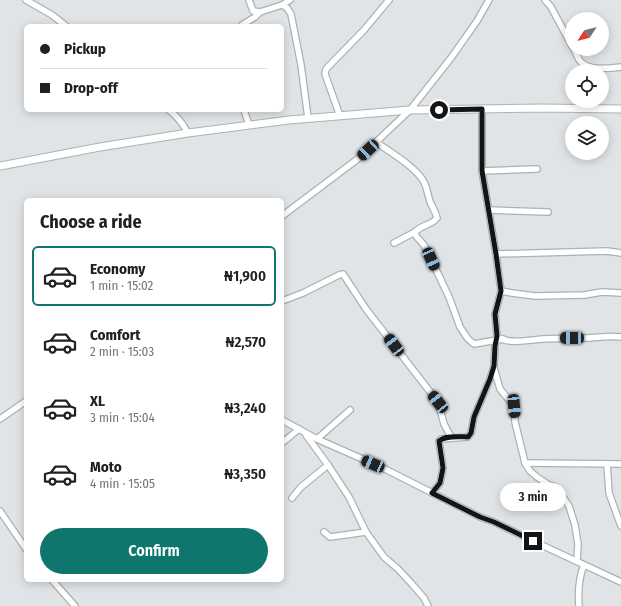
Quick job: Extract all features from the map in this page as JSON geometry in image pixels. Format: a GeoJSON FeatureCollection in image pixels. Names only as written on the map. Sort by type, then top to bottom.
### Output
{"type":"FeatureCollection","features":[{"type":"Feature","properties":{"kind":"main road"},"geometry":{"type":"LineString","coordinates":[[0,166],[100,147],[188,133],[308,118],[410,110],[541,108],[621,109]]}},
{"type":"Feature","properties":{"kind":"street"},"geometry":{"type":"LineString","coordinates":[[26,0],[52,15],[63,24]]}},
{"type":"Feature","properties":{"kind":"street"},"geometry":{"type":"LineString","coordinates":[[249,0],[253,11],[260,12],[285,6],[290,0]]}},
{"type":"Feature","properties":{"kind":"street"},"geometry":{"type":"LineString","coordinates":[[340,116],[325,74],[326,69],[364,30],[389,0]]}},
{"type":"Feature","properties":{"kind":"street"},"geometry":{"type":"LineString","coordinates":[[284,214],[359,158],[410,110],[451,58],[477,21],[489,0]]}},
{"type":"Feature","properties":{"kind":"street"},"geometry":{"type":"LineString","coordinates":[[545,0],[551,7],[565,33]]}},
{"type":"Feature","properties":{"kind":"street"},"geometry":{"type":"LineString","coordinates":[[285,6],[291,14],[301,65],[308,118]]}},
{"type":"Feature","properties":{"kind":"street"},"geometry":{"type":"LineString","coordinates":[[244,24],[260,12]]}},
{"type":"Feature","properties":{"kind":"street"},"geometry":{"type":"LineString","coordinates":[[578,56],[581,62],[588,67],[621,67]]}},
{"type":"Feature","properties":{"kind":"street"},"geometry":{"type":"LineString","coordinates":[[432,493],[440,483],[443,468],[439,441],[450,437],[468,437],[471,433],[474,417],[494,366],[499,339],[495,314],[501,291],[482,171],[482,109]]}},
{"type":"Feature","properties":{"kind":"street"},"geometry":{"type":"LineString","coordinates":[[172,112],[188,133]]}},
{"type":"Feature","properties":{"kind":"street"},"geometry":{"type":"LineString","coordinates":[[245,112],[249,125]]}},
{"type":"Feature","properties":{"kind":"street"},"geometry":{"type":"LineString","coordinates":[[376,142],[417,172],[424,182],[431,206],[436,213],[437,218],[434,222],[418,229],[394,243]]}},
{"type":"Feature","properties":{"kind":"street"},"geometry":{"type":"LineString","coordinates":[[482,171],[537,169]]}},
{"type":"Feature","properties":{"kind":"street"},"geometry":{"type":"LineString","coordinates":[[489,210],[548,212]]}},
{"type":"Feature","properties":{"kind":"street"},"geometry":{"type":"LineString","coordinates":[[415,232],[431,259],[449,297],[460,327],[468,339],[474,344],[499,339],[515,341],[550,338],[621,337]]}},
{"type":"Feature","properties":{"kind":"street"},"geometry":{"type":"LineString","coordinates":[[496,254],[607,251],[621,253]]}},
{"type":"Feature","properties":{"kind":"street"},"geometry":{"type":"LineString","coordinates":[[284,300],[303,293],[342,274],[375,321],[438,402],[444,424],[450,437]]}},
{"type":"Feature","properties":{"kind":"street"},"geometry":{"type":"LineString","coordinates":[[501,291],[535,296],[584,295],[602,292],[621,293]]}},
{"type":"Feature","properties":{"kind":"street"},"geometry":{"type":"LineString","coordinates":[[494,366],[500,389],[514,406],[515,422],[525,463],[530,471],[537,477],[549,485],[556,487],[569,506],[575,526],[578,544],[577,561]]}},
{"type":"Feature","properties":{"kind":"street"},"geometry":{"type":"LineString","coordinates":[[0,419],[24,402]]}},
{"type":"Feature","properties":{"kind":"street"},"geometry":{"type":"LineString","coordinates":[[317,439],[350,410]]}},
{"type":"Feature","properties":{"kind":"street"},"geometry":{"type":"LineString","coordinates":[[284,421],[317,439],[385,468],[480,517],[494,522],[621,582]]}},
{"type":"Feature","properties":{"kind":"street"},"geometry":{"type":"LineString","coordinates":[[284,441],[299,429]]}},
{"type":"Feature","properties":{"kind":"street"},"geometry":{"type":"LineString","coordinates":[[305,432],[349,497],[366,532],[384,558],[398,569],[424,598],[428,606]]}},
{"type":"Feature","properties":{"kind":"street"},"geometry":{"type":"LineString","coordinates":[[525,463],[621,464]]}},
{"type":"Feature","properties":{"kind":"street"},"geometry":{"type":"LineString","coordinates":[[607,464],[609,493],[621,526]]}},
{"type":"Feature","properties":{"kind":"street"},"geometry":{"type":"LineString","coordinates":[[292,498],[301,487],[328,465]]}},
{"type":"Feature","properties":{"kind":"street"},"geometry":{"type":"LineString","coordinates":[[0,511],[24,546]]}},
{"type":"Feature","properties":{"kind":"street"},"geometry":{"type":"LineString","coordinates":[[324,532],[330,537],[366,532]]}},
{"type":"Feature","properties":{"kind":"street"},"geometry":{"type":"LineString","coordinates":[[580,606],[579,589],[584,565]]}},
{"type":"Feature","properties":{"kind":"street"},"geometry":{"type":"LineString","coordinates":[[54,582],[75,606]]}},
{"type":"Feature","properties":{"kind":"route"},"geometry":{"type":"LineString","coordinates":[[439,110],[482,109],[482,171],[501,291],[495,314],[497,336],[494,366],[490,379],[474,417],[471,433],[468,437],[450,437],[439,441],[443,468],[440,483],[432,493],[533,541]]}}]}
